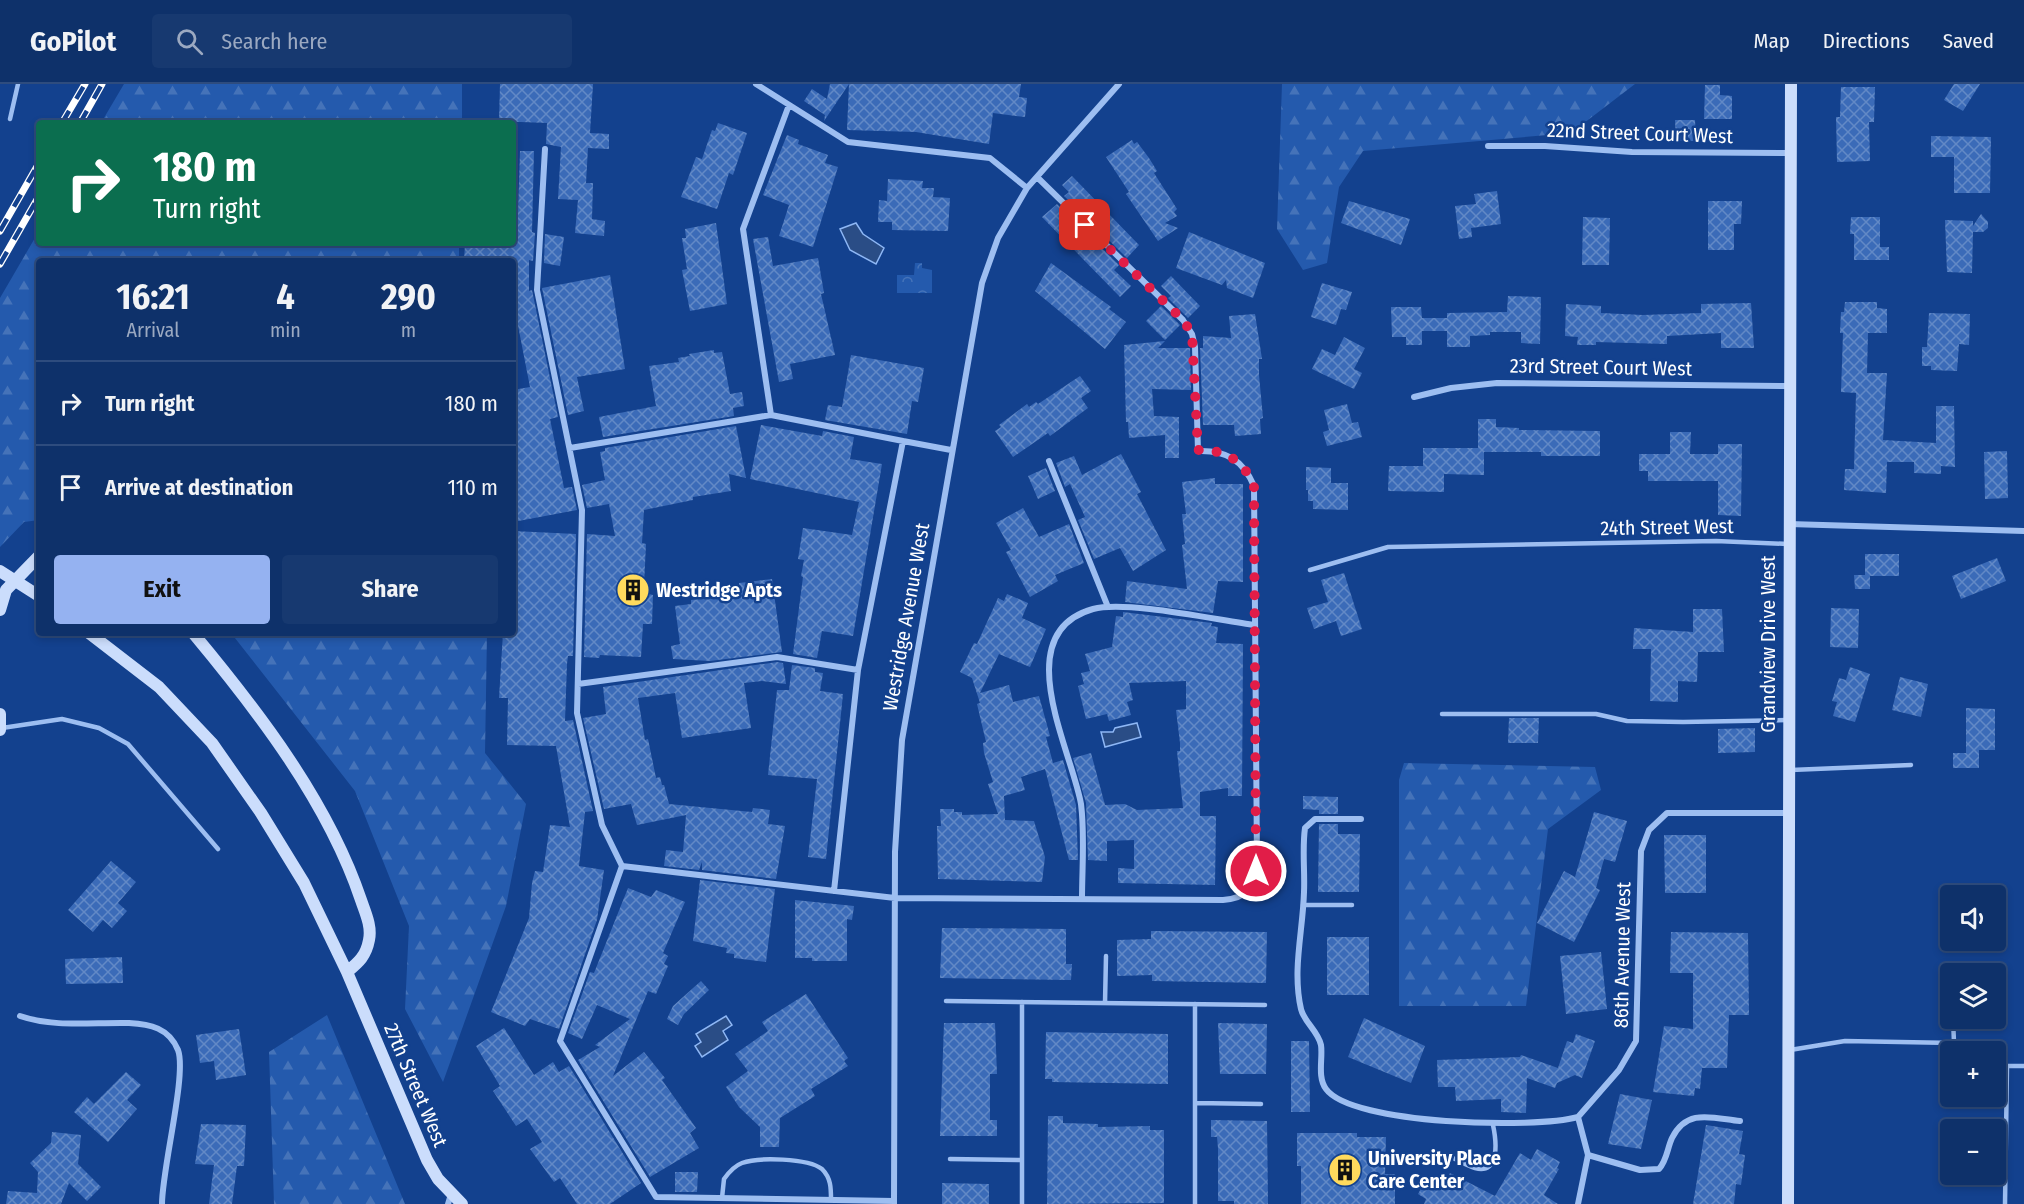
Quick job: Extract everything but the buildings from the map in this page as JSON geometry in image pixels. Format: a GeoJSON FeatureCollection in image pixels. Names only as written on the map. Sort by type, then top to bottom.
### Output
{"type":"FeatureCollection","features":[{"type":"Feature","properties":{"kind":"street"},"geometry":{"type":"LineString","coordinates":[[756,84],[848,142],[990,158],[1027,189]]}},
{"type":"Feature","properties":{"kind":"street","name":"Westridge Avenue West"},"geometry":{"type":"LineString","coordinates":[[894,1203],[897,790],[902,740],[982,283],[998,238],[1027,189],[1119,84]]}},
{"type":"Feature","properties":{"kind":"street","name":"Grandview Drive West"},"geometry":{"type":"LineString","coordinates":[[1788,1204],[1787,720],[1791,84]]}},
{"type":"Feature","properties":{"kind":"street"},"geometry":{"type":"LineString","coordinates":[[771,415],[743,230],[789,105]]}},
{"type":"Feature","properties":{"kind":"street","name":"22nd Street Court West"},"geometry":{"type":"LineString","coordinates":[[1488,146],[1545,146],[1632,152],[1791,153]]}},
{"type":"Feature","properties":{"kind":"street"},"geometry":{"type":"LineString","coordinates":[[545,149],[537,290],[582,510],[577,712],[602,825],[622,866],[560,1041],[656,1197],[894,1203]]}},
{"type":"Feature","properties":{"kind":"street"},"geometry":{"type":"LineString","coordinates":[[622,866],[895,898],[1223,900],[1244,896],[1251,889],[1257,864],[1254,486],[1248,473],[1233,457],[1222,452],[1198,450],[1192,334],[1183,320],[1037,177]]}},
{"type":"Feature","properties":{"kind":"street","name":"23rd Street Court West"},"geometry":{"type":"LineString","coordinates":[[1414,397],[1451,388],[1497,383],[1789,386]]}},
{"type":"Feature","properties":{"kind":"street"},"geometry":{"type":"LineString","coordinates":[[570,448],[771,415],[951,450]]}},
{"type":"Feature","properties":{"kind":"street"},"geometry":{"type":"LineString","coordinates":[[834,891],[858,670],[903,441]]}},
{"type":"Feature","properties":{"kind":"street"},"geometry":{"type":"LineString","coordinates":[[1049,461],[1108,607]]}},
{"type":"Feature","properties":{"kind":"street"},"geometry":{"type":"LineString","coordinates":[[1788,524],[2024,531]]}},
{"type":"Feature","properties":{"kind":"street"},"geometry":{"type":"LineString","coordinates":[[0,610],[6,590],[36,559]]}},
{"type":"Feature","properties":{"kind":"street"},"geometry":{"type":"LineString","coordinates":[[0,570],[36,594]]}},
{"type":"Feature","properties":{"kind":"street"},"geometry":{"type":"LineString","coordinates":[[1082,899],[1080,801],[1047,676],[1051,653],[1061,631],[1080,614],[1108,607],[1255,625]]}},
{"type":"Feature","properties":{"kind":"street","name":"27th Street West"},"geometry":{"type":"LineString","coordinates":[[93,636],[159,687],[212,743],[261,813],[304,883],[347,972],[427,1160],[449,1199],[462,1204]]}},
{"type":"Feature","properties":{"kind":"street"},"geometry":{"type":"LineString","coordinates":[[196,636],[246,696],[333,834],[357,887],[368,920],[370,938],[363,960],[347,972]]}},
{"type":"Feature","properties":{"kind":"street"},"geometry":{"type":"LineString","coordinates":[[578,684],[777,657],[858,670]]}},
{"type":"Feature","properties":{"kind":"street"},"geometry":{"type":"LineString","coordinates":[[0,714],[0,729]]}},
{"type":"Feature","properties":{"kind":"street","name":"86th Avenue West"},"geometry":{"type":"LineString","coordinates":[[1578,1117],[1619,1070],[1636,1041],[1641,851],[1649,830],[1667,813],[1787,813]]}},
{"type":"Feature","properties":{"kind":"street"},"geometry":{"type":"LineString","coordinates":[[1361,819],[1324,817],[1309,822],[1304,837],[1303,905],[1298,942],[1299,995],[1302,1012],[1321,1043],[1322,1080],[1331,1094],[1366,1108],[1410,1116],[1492,1125],[1559,1123],[1578,1117],[1588,1155],[1578,1204]]}},
{"type":"Feature","properties":{"kind":"street"},"geometry":{"type":"LineString","coordinates":[[20,1016],[59,1024],[145,1024],[163,1030],[172,1040],[180,1061],[165,1160],[162,1204]]}},
{"type":"Feature","properties":{"kind":"street"},"geometry":{"type":"LineString","coordinates":[[1588,1155],[1640,1170],[1659,1169],[1676,1131],[1687,1119],[1700,1117],[1740,1121]]}},
{"type":"Feature","properties":{"kind":"lane"},"geometry":{"type":"LineString","coordinates":[[9,118],[18,84]]}},
{"type":"Feature","properties":{"kind":"lane","name":"24th Street West"},"geometry":{"type":"LineString","coordinates":[[1310,570],[1388,547],[1716,541],[1788,544]]}},
{"type":"Feature","properties":{"kind":"lane"},"geometry":{"type":"LineString","coordinates":[[1442,714],[1596,714],[1627,721],[1672,722],[1787,720]]}},
{"type":"Feature","properties":{"kind":"lane"},"geometry":{"type":"LineString","coordinates":[[0,729],[62,719],[99,728],[128,744],[218,849]]}},
{"type":"Feature","properties":{"kind":"lane"},"geometry":{"type":"LineString","coordinates":[[1787,770],[1911,765]]}},
{"type":"Feature","properties":{"kind":"lane"},"geometry":{"type":"LineString","coordinates":[[1303,905],[1352,905]]}},
{"type":"Feature","properties":{"kind":"lane"},"geometry":{"type":"LineString","coordinates":[[1106,956],[1106,1003]]}},
{"type":"Feature","properties":{"kind":"lane"},"geometry":{"type":"LineString","coordinates":[[946,1001],[1265,1005]]}},
{"type":"Feature","properties":{"kind":"lane"},"geometry":{"type":"LineString","coordinates":[[1022,1002],[1022,1204]]}},
{"type":"Feature","properties":{"kind":"lane"},"geometry":{"type":"LineString","coordinates":[[1195,1004],[1195,1204]]}},
{"type":"Feature","properties":{"kind":"lane"},"geometry":{"type":"LineString","coordinates":[[1787,1050],[1845,1041],[1940,1043]]}},
{"type":"Feature","properties":{"kind":"lane"},"geometry":{"type":"LineString","coordinates":[[2005,1204],[2007,1066],[2024,1066]]}},
{"type":"Feature","properties":{"kind":"lane"},"geometry":{"type":"LineString","coordinates":[[1195,1103],[1261,1104]]}},
{"type":"Feature","properties":{"kind":"lane"},"geometry":{"type":"LineString","coordinates":[[1453,1158],[1475,1168],[1486,1167],[1493,1160],[1497,1148],[1492,1125]]}},
{"type":"Feature","properties":{"kind":"lane"},"geometry":{"type":"LineString","coordinates":[[950,1159],[1022,1160]]}},
{"type":"Feature","properties":{"kind":"lane"},"geometry":{"type":"LineString","coordinates":[[722,1198],[724,1179],[742,1163],[755,1160],[794,1161],[821,1168],[830,1181],[831,1200]]}},
{"type":"Feature","properties":{"kind":"green space"},"geometry":{"type":"Polygon","coordinates":[[[124,84],[462,84],[462,120],[103,120],[124,84]]]}},
{"type":"Feature","properties":{"kind":"green space"},"geometry":{"type":"Polygon","coordinates":[[[1282,84],[1635,84],[1571,133],[1363,151],[1339,187],[1327,263],[1303,270],[1277,229],[1282,84]]]}},
{"type":"Feature","properties":{"kind":"green space"},"geometry":{"type":"Polygon","coordinates":[[[36,236],[36,246],[459,246],[459,258],[36,258],[36,520],[24,522],[0,547],[0,298],[36,236]]]}},
{"type":"Feature","properties":{"kind":"green space"},"geometry":{"type":"Polygon","coordinates":[[[915,263],[922,263],[922,268],[932,270],[932,293],[897,293],[897,275],[914,275],[915,263]]]}},
{"type":"Feature","properties":{"kind":"green space"},"geometry":{"type":"Polygon","coordinates":[[[233,636],[487,636],[485,753],[526,804],[506,906],[443,1082],[405,1009],[409,926],[355,791],[233,636]]]}},
{"type":"Feature","properties":{"kind":"green space"},"geometry":{"type":"Polygon","coordinates":[[[1404,763],[1595,767],[1601,790],[1548,829],[1526,1006],[1399,1006],[1399,780],[1404,763]]]}},
{"type":"Feature","properties":{"kind":"green space"},"geometry":{"type":"Polygon","coordinates":[[[327,1015],[405,1204],[274,1204],[269,1052],[327,1015]]]}},
{"type":"Feature","properties":{"kind":"shaded area"},"geometry":{"type":"Polygon","coordinates":[[[856,223],[863,234],[884,248],[876,264],[850,250],[840,229],[856,223]]]}},
{"type":"Feature","properties":{"kind":"shaded area"},"geometry":{"type":"Polygon","coordinates":[[[1137,723],[1141,737],[1105,747],[1101,732],[1113,732],[1115,728],[1137,723]]]}},
{"type":"Feature","properties":{"kind":"shaded area"},"geometry":{"type":"Polygon","coordinates":[[[726,1016],[732,1025],[723,1031],[728,1040],[702,1057],[695,1046],[701,1042],[696,1034],[726,1016]]]}},
{"type":"Feature","properties":{"kind":"railway"},"geometry":{"type":"LineString","coordinates":[[64,120],[85,84]]}},
{"type":"Feature","properties":{"kind":"railway"},"geometry":{"type":"LineString","coordinates":[[82,120],[102,84]]}},
{"type":"Feature","properties":{"kind":"railway"},"geometry":{"type":"LineString","coordinates":[[0,231],[36,168]]}},
{"type":"Feature","properties":{"kind":"railway"},"geometry":{"type":"LineString","coordinates":[[0,264],[36,201]]}},
{"type":"Feature","properties":{"kind":"place","name":"Westridge Apts"},"geometry":{"type":"Point","coordinates":[633,590]}},
{"type":"Feature","properties":{"kind":"place","name":"University Place Care Center"},"geometry":{"type":"Point","coordinates":[1345,1170]}},
{"type":"Feature","properties":{"kind":"route"},"geometry":{"type":"LineString","coordinates":[[1085,225],[1183,320],[1192,334],[1195,347],[1198,450],[1222,452],[1233,457],[1241,463],[1254,486],[1256,509],[1256,871]]}}]}
